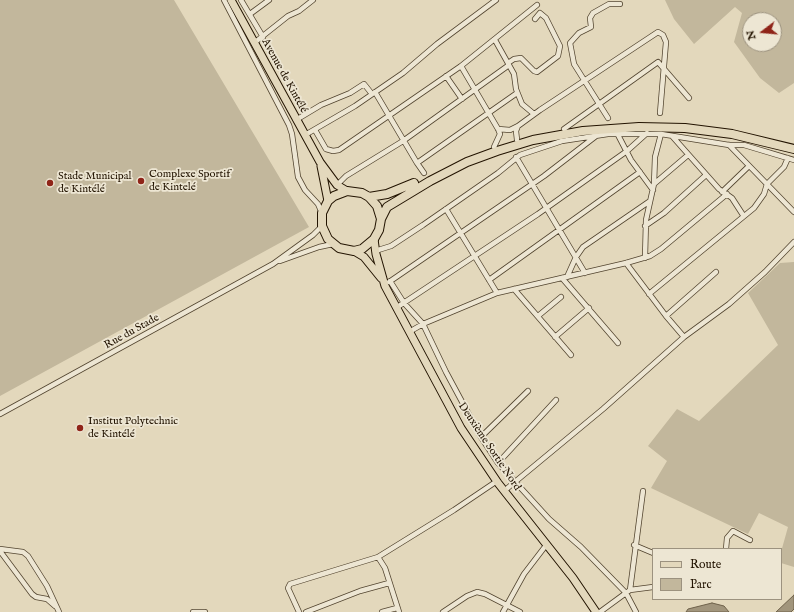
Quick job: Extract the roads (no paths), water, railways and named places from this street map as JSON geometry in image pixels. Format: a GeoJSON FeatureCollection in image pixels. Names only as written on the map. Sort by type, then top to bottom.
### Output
{"type":"FeatureCollection","features":[{"type":"Feature","properties":{"kind":"highway"},"geometry":{"type":"LineString","coordinates":[[369,197],[381,196],[406,188],[450,165],[494,147],[564,129],[626,122],[689,123],[738,130],[794,144]]}},
{"type":"Feature","properties":{"kind":"highway"},"geometry":{"type":"LineString","coordinates":[[381,219],[377,206],[369,197],[362,193],[347,191],[340,193],[328,201],[322,213],[322,226],[324,233],[333,244],[346,250],[354,251],[362,249],[374,239],[380,230],[381,219],[387,207],[408,193],[466,162],[513,146],[569,133],[631,127],[685,128],[732,134],[794,149]]}},
{"type":"Feature","properties":{"kind":"main road","name":"Avenue de Kintélé"},"geometry":{"type":"LineString","coordinates":[[231,0],[320,162],[337,185],[347,191]]}},
{"type":"Feature","properties":{"kind":"main road","name":"Avenue de Kintélé"},"geometry":{"type":"LineString","coordinates":[[320,162],[328,201]]}},
{"type":"Feature","properties":{"kind":"main road","name":"Deuxième Sortie Nord"},"geometry":{"type":"LineString","coordinates":[[374,239],[375,251],[396,308],[454,416],[496,481],[573,578],[596,612]]}},
{"type":"Feature","properties":{"kind":"main road","name":"Deuxième Sortie Nord"},"geometry":{"type":"LineString","coordinates":[[354,251],[364,257],[386,283]]}},
{"type":"Feature","properties":{"kind":"street"},"geometry":{"type":"LineString","coordinates":[[224,0],[289,125],[292,134],[298,177],[305,190],[318,204],[322,213]]}},
{"type":"Feature","properties":{"kind":"street"},"geometry":{"type":"LineString","coordinates":[[241,0],[263,36]]}},
{"type":"Feature","properties":{"kind":"street"},"geometry":{"type":"LineString","coordinates":[[250,14],[269,0]]}},
{"type":"Feature","properties":{"kind":"street"},"geometry":{"type":"LineString","coordinates":[[254,43],[288,16],[299,11],[313,0]]}},
{"type":"Feature","properties":{"kind":"street"},"geometry":{"type":"LineString","coordinates":[[305,135],[403,74],[434,47],[496,0]]}},
{"type":"Feature","properties":{"kind":"street"},"geometry":{"type":"LineString","coordinates":[[608,118],[574,64],[570,42],[579,33],[591,27],[590,18],[593,13],[609,4],[620,4]]}},
{"type":"Feature","properties":{"kind":"street"},"geometry":{"type":"LineString","coordinates":[[315,130],[326,149],[336,151],[390,116],[461,66],[537,5]]}},
{"type":"Feature","properties":{"kind":"street"},"geometry":{"type":"LineString","coordinates":[[337,185],[346,176],[403,141],[462,99],[514,59],[521,58],[534,71],[537,72],[558,56],[560,46],[546,18],[540,13],[536,19]]}},
{"type":"Feature","properties":{"kind":"street"},"geometry":{"type":"LineString","coordinates":[[498,129],[510,130],[518,126],[658,32],[663,35],[666,42],[660,113]]}},
{"type":"Feature","properties":{"kind":"street"},"geometry":{"type":"LineString","coordinates":[[495,40],[515,76],[517,93],[524,107],[534,114]]}},
{"type":"Feature","properties":{"kind":"street"},"geometry":{"type":"LineString","coordinates":[[564,129],[657,63],[663,67],[689,98]]}},
{"type":"Feature","properties":{"kind":"street"},"geometry":{"type":"LineString","coordinates":[[461,66],[498,129],[500,134],[494,147]]}},
{"type":"Feature","properties":{"kind":"street"},"geometry":{"type":"LineString","coordinates":[[446,76],[462,99]]}},
{"type":"Feature","properties":{"kind":"street"},"geometry":{"type":"LineString","coordinates":[[296,120],[321,105],[350,93],[364,84],[374,93],[390,116],[403,141],[424,173]]}},
{"type":"Feature","properties":{"kind":"street"},"geometry":{"type":"LineString","coordinates":[[417,163],[517,93]]}},
{"type":"Feature","properties":{"kind":"street"},"geometry":{"type":"LineString","coordinates":[[517,140],[516,131],[518,126]]}},
{"type":"Feature","properties":{"kind":"street"},"geometry":{"type":"LineString","coordinates":[[617,133],[640,172],[653,190]]}},
{"type":"Feature","properties":{"kind":"street"},"geometry":{"type":"LineString","coordinates":[[396,308],[475,256],[627,151],[647,133]]}},
{"type":"Feature","properties":{"kind":"street"},"geometry":{"type":"LineString","coordinates":[[375,251],[393,245],[498,173],[516,158],[554,143],[597,135],[647,133],[729,145],[744,145],[794,160]]}},
{"type":"Feature","properties":{"kind":"street"},"geometry":{"type":"LineString","coordinates":[[645,258],[646,226],[654,184],[655,157],[661,134]]}},
{"type":"Feature","properties":{"kind":"street"},"geometry":{"type":"LineString","coordinates":[[597,135],[532,184],[386,283],[422,324],[481,437],[498,463],[514,482],[628,591],[636,612]]}},
{"type":"Feature","properties":{"kind":"street"},"geometry":{"type":"LineString","coordinates":[[672,136],[706,175],[724,193],[732,198],[743,215]]}},
{"type":"Feature","properties":{"kind":"street"},"geometry":{"type":"LineString","coordinates":[[729,145],[794,212]]}},
{"type":"Feature","properties":{"kind":"street"},"geometry":{"type":"LineString","coordinates":[[654,184],[688,155]]}},
{"type":"Feature","properties":{"kind":"street"},"geometry":{"type":"LineString","coordinates":[[516,158],[560,229],[585,273]]}},
{"type":"Feature","properties":{"kind":"street"},"geometry":{"type":"LineString","coordinates":[[649,294],[743,215],[754,208],[764,194],[767,184],[784,167],[788,158]]}},
{"type":"Feature","properties":{"kind":"street"},"geometry":{"type":"LineString","coordinates":[[409,332],[422,324],[497,293],[645,258],[661,249],[724,193],[749,166]]}},
{"type":"Feature","properties":{"kind":"street"},"geometry":{"type":"LineString","coordinates":[[489,280],[640,172]]}},
{"type":"Feature","properties":{"kind":"street"},"geometry":{"type":"LineString","coordinates":[[646,226],[664,214],[706,175]]}},
{"type":"Feature","properties":{"kind":"street"},"geometry":{"type":"LineString","coordinates":[[564,277],[583,247],[650,201]]}},
{"type":"Feature","properties":{"kind":"street"},"geometry":{"type":"LineString","coordinates":[[446,209],[497,293]]}},
{"type":"Feature","properties":{"kind":"street","name":"Rue du Stade"},"geometry":{"type":"LineString","coordinates":[[0,414],[273,264],[313,235],[322,226]]}},
{"type":"Feature","properties":{"kind":"street"},"geometry":{"type":"LineString","coordinates":[[504,491],[603,409],[684,337],[729,304],[765,272],[794,242]]}},
{"type":"Feature","properties":{"kind":"street","name":"Rue du Stade"},"geometry":{"type":"LineString","coordinates":[[273,264],[307,251],[333,244]]}},
{"type":"Feature","properties":{"kind":"street"},"geometry":{"type":"LineString","coordinates":[[626,263],[666,316],[684,337]]}},
{"type":"Feature","properties":{"kind":"street"},"geometry":{"type":"LineString","coordinates":[[666,316],[716,272]]}},
{"type":"Feature","properties":{"kind":"street"},"geometry":{"type":"LineString","coordinates":[[564,277],[618,343]]}},
{"type":"Feature","properties":{"kind":"street"},"geometry":{"type":"LineString","coordinates":[[514,289],[571,355]]}},
{"type":"Feature","properties":{"kind":"street"},"geometry":{"type":"LineString","coordinates":[[538,316],[561,297]]}},
{"type":"Feature","properties":{"kind":"street"},"geometry":{"type":"LineString","coordinates":[[555,337],[589,308]]}},
{"type":"Feature","properties":{"kind":"street"},"geometry":{"type":"LineString","coordinates":[[481,437],[528,391]]}},
{"type":"Feature","properties":{"kind":"street"},"geometry":{"type":"LineString","coordinates":[[498,463],[556,400]]}},
{"type":"Feature","properties":{"kind":"street"},"geometry":{"type":"LineString","coordinates":[[299,612],[288,588],[290,584],[378,557],[454,510],[496,481]]}},
{"type":"Feature","properties":{"kind":"street"},"geometry":{"type":"LineString","coordinates":[[628,591],[643,491]]}},
{"type":"Feature","properties":{"kind":"street"},"geometry":{"type":"LineString","coordinates":[[726,548],[727,538],[733,531],[750,540]]}},
{"type":"Feature","properties":{"kind":"street"},"geometry":{"type":"LineString","coordinates":[[503,612],[524,574],[547,544]]}},
{"type":"Feature","properties":{"kind":"street"},"geometry":{"type":"LineString","coordinates":[[634,545],[652,553]]}},
{"type":"Feature","properties":{"kind":"street"},"geometry":{"type":"LineString","coordinates":[[0,550],[32,594],[36,597],[47,599],[58,611]]}},
{"type":"Feature","properties":{"kind":"street"},"geometry":{"type":"LineString","coordinates":[[0,550],[23,552],[28,556],[47,586],[58,611]]}},
{"type":"Feature","properties":{"kind":"street"},"geometry":{"type":"LineString","coordinates":[[378,557],[384,568],[398,610],[382,612]]}},
{"type":"Feature","properties":{"kind":"street"},"geometry":{"type":"LineString","coordinates":[[306,612],[360,591],[389,583]]}},
{"type":"Feature","properties":{"kind":"street"},"geometry":{"type":"LineString","coordinates":[[600,612],[628,591],[652,587]]}},
{"type":"Feature","properties":{"kind":"street"},"geometry":{"type":"LineString","coordinates":[[443,612],[467,596],[477,592],[486,594],[520,612]]}},
{"type":"Feature","properties":{"kind":"street"},"geometry":{"type":"LineString","coordinates":[[193,612],[204,612]]}},
{"type":"Feature","properties":{"kind":"place","name":"Complexe Sportif de Kintelé"},"geometry":{"type":"Point","coordinates":[141,181]}},
{"type":"Feature","properties":{"kind":"place","name":"Stade Municipal de Kintélé"},"geometry":{"type":"Point","coordinates":[50,183]}},
{"type":"Feature","properties":{"kind":"place","name":"Institut Polytechnic de Kintélé"},"geometry":{"type":"Point","coordinates":[80,428]}}]}
